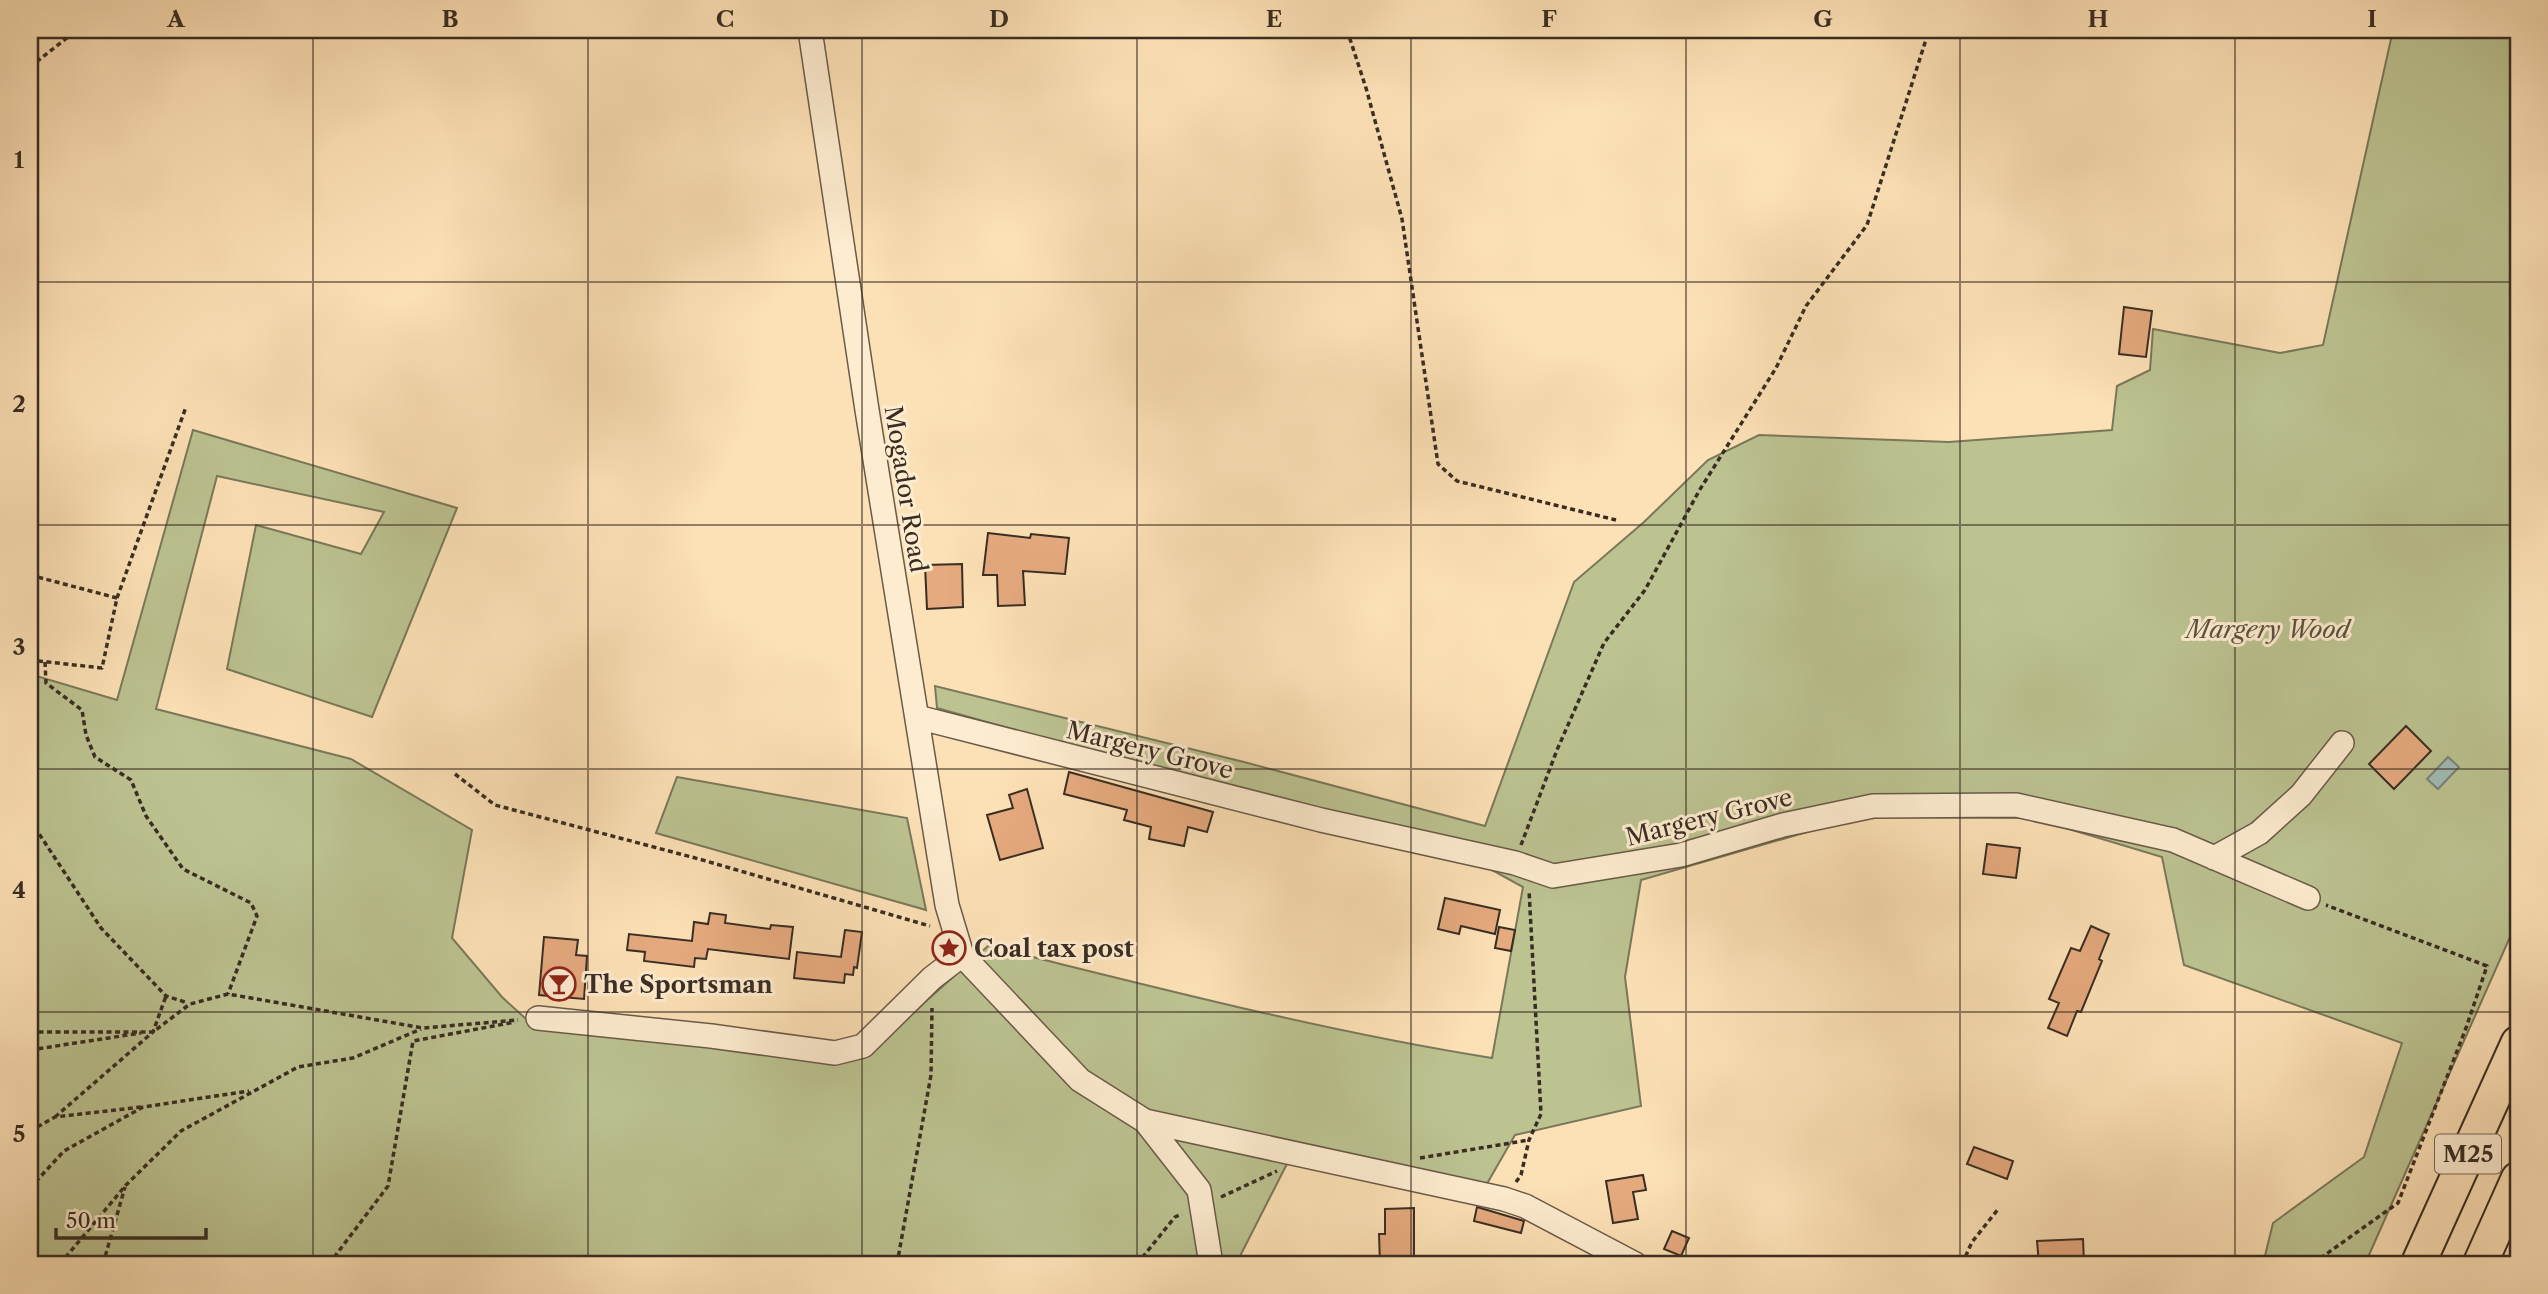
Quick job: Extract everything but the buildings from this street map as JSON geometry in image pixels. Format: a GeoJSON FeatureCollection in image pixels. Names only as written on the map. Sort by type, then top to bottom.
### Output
{"type":"FeatureCollection","features":[{"type":"Feature","properties":{"kind":"highway","name":"M25"},"geometry":{"type":"LineString","coordinates":[[2418,1264],[2518,1043]]}},
{"type":"Feature","properties":{"kind":"highway","name":"M25"},"geometry":{"type":"LineString","coordinates":[[2480,1264],[2518,1179]]}},
{"type":"Feature","properties":{"kind":"street","name":"Mogador Road"},"geometry":{"type":"LineString","coordinates":[[810,30],[865,397],[947,905],[959,945]]}},
{"type":"Feature","properties":{"kind":"street","name":"Margery Grove"},"geometry":{"type":"LineString","coordinates":[[917,717],[1321,820],[1515,863],[1553,876],[1681,855],[1783,825],[1873,806],[2016,805],[2173,839],[2308,898]]}},
{"type":"Feature","properties":{"kind":"street"},"geometry":{"type":"LineString","coordinates":[[2214,858],[2259,833],[2301,795],[2342,743]]}},
{"type":"Feature","properties":{"kind":"street"},"geometry":{"type":"LineString","coordinates":[[538,1018],[835,1053],[863,1046],[932,978],[959,945],[1080,1080],[1145,1121],[1199,1190],[1211,1264]]}},
{"type":"Feature","properties":{"kind":"street"},"geometry":{"type":"LineString","coordinates":[[1145,1121],[1504,1199],[1525,1206],[1635,1264]]}},
{"type":"Feature","properties":{"kind":"path"},"geometry":{"type":"LineString","coordinates":[[30,67],[77,30]]}},
{"type":"Feature","properties":{"kind":"path"},"geometry":{"type":"LineString","coordinates":[[1347,30],[1402,219],[1438,464],[1457,481],[1616,520]]}},
{"type":"Feature","properties":{"kind":"path"},"geometry":{"type":"LineString","coordinates":[[1504,1199],[1521,1175],[1529,1140],[1541,1114],[1529,888],[1515,863],[1557,750],[1604,643],[1645,590],[1699,491],[1776,369],[1806,306],[1867,225],[1929,30]]}},
{"type":"Feature","properties":{"kind":"path"},"geometry":{"type":"LineString","coordinates":[[30,660],[102,668],[117,598],[186,407]]}},
{"type":"Feature","properties":{"kind":"path"},"geometry":{"type":"LineString","coordinates":[[30,575],[117,598]]}},
{"type":"Feature","properties":{"kind":"path"},"geometry":{"type":"LineString","coordinates":[[45,662],[46,683],[82,710],[86,735],[95,757],[131,780],[146,816],[183,869],[251,903],[257,916],[228,994]]}},
{"type":"Feature","properties":{"kind":"path"},"geometry":{"type":"LineString","coordinates":[[455,774],[495,805],[699,859],[959,945]]}},
{"type":"Feature","properties":{"kind":"path"},"geometry":{"type":"LineString","coordinates":[[30,820],[101,928],[166,996],[190,1003]]}},
{"type":"Feature","properties":{"kind":"path"},"geometry":{"type":"LineString","coordinates":[[2308,898],[2487,967],[2457,1053],[2398,1203],[2315,1264]]}},
{"type":"Feature","properties":{"kind":"path"},"geometry":{"type":"LineString","coordinates":[[897,1264],[932,1075],[932,978]]}},
{"type":"Feature","properties":{"kind":"path"},"geometry":{"type":"LineString","coordinates":[[30,1131],[55,1117],[153,1031],[190,1003],[228,994],[423,1028],[538,1018]]}},
{"type":"Feature","properties":{"kind":"path"},"geometry":{"type":"LineString","coordinates":[[153,1031],[166,996]]}},
{"type":"Feature","properties":{"kind":"path"},"geometry":{"type":"LineString","coordinates":[[329,1264],[388,1186],[414,1041],[538,1018]]}},
{"type":"Feature","properties":{"kind":"path"},"geometry":{"type":"LineString","coordinates":[[60,1264],[126,1185],[181,1131],[298,1067],[353,1058],[423,1028]]}},
{"type":"Feature","properties":{"kind":"path"},"geometry":{"type":"LineString","coordinates":[[30,1032],[153,1031]]}},
{"type":"Feature","properties":{"kind":"path"},"geometry":{"type":"LineString","coordinates":[[30,1050],[153,1031]]}},
{"type":"Feature","properties":{"kind":"path"},"geometry":{"type":"LineString","coordinates":[[55,1117],[254,1091]]}},
{"type":"Feature","properties":{"kind":"path"},"geometry":{"type":"LineString","coordinates":[[30,1188],[64,1151],[143,1107]]}},
{"type":"Feature","properties":{"kind":"path"},"geometry":{"type":"LineString","coordinates":[[1410,1159],[1529,1140]]}},
{"type":"Feature","properties":{"kind":"path"},"geometry":{"type":"LineString","coordinates":[[1137,1264],[1175,1217],[1278,1170]]}},
{"type":"Feature","properties":{"kind":"path"},"geometry":{"type":"LineString","coordinates":[[103,1264],[126,1185]]}},
{"type":"Feature","properties":{"kind":"path"},"geometry":{"type":"LineString","coordinates":[[1962,1264],[1972,1242],[1999,1208]]}},
{"type":"Feature","properties":{"kind":"green space","name":"Margery Wood"},"geometry":{"type":"Polygon","coordinates":[[[2393,30],[2518,30],[2518,919],[2365,1264],[2263,1264],[2273,1223],[2364,1157],[2402,1043],[2184,965],[2162,857],[2032,818],[1859,817],[1641,880],[1625,977],[1641,1106],[1515,1135],[1481,1194],[1294,1150],[1236,1264],[30,1264],[30,674],[117,700],[193,430],[457,508],[372,717],[227,669],[256,525],[361,554],[384,512],[217,476],[156,709],[351,759],[472,830],[452,938],[502,997],[537,1029],[823,1059],[861,1059],[988,946],[1302,1022],[1492,1058],[1523,887],[1472,859],[937,708],[935,686],[1244,762],[1485,826],[1574,582],[1644,522],[1708,460],[1759,435],[1949,442],[2112,430],[2117,386],[2150,370],[2153,329],[2280,353],[2323,345],[2393,30]]]}},
{"type":"Feature","properties":{"kind":"green space"},"geometry":{"type":"Polygon","coordinates":[[[677,777],[907,818],[926,910],[656,833],[677,777]]]}},
{"type":"Feature","properties":{"kind":"water"},"geometry":{"type":"Polygon","coordinates":[[[2448,757],[2459,767],[2438,789],[2427,779],[2448,757]]]}},
{"type":"Feature","properties":{"kind":"place","name":"Coal tax post"},"geometry":{"type":"Point","coordinates":[949,948]}},
{"type":"Feature","properties":{"kind":"place","name":"The Sportsman"},"geometry":{"type":"Point","coordinates":[559,984]}}]}
